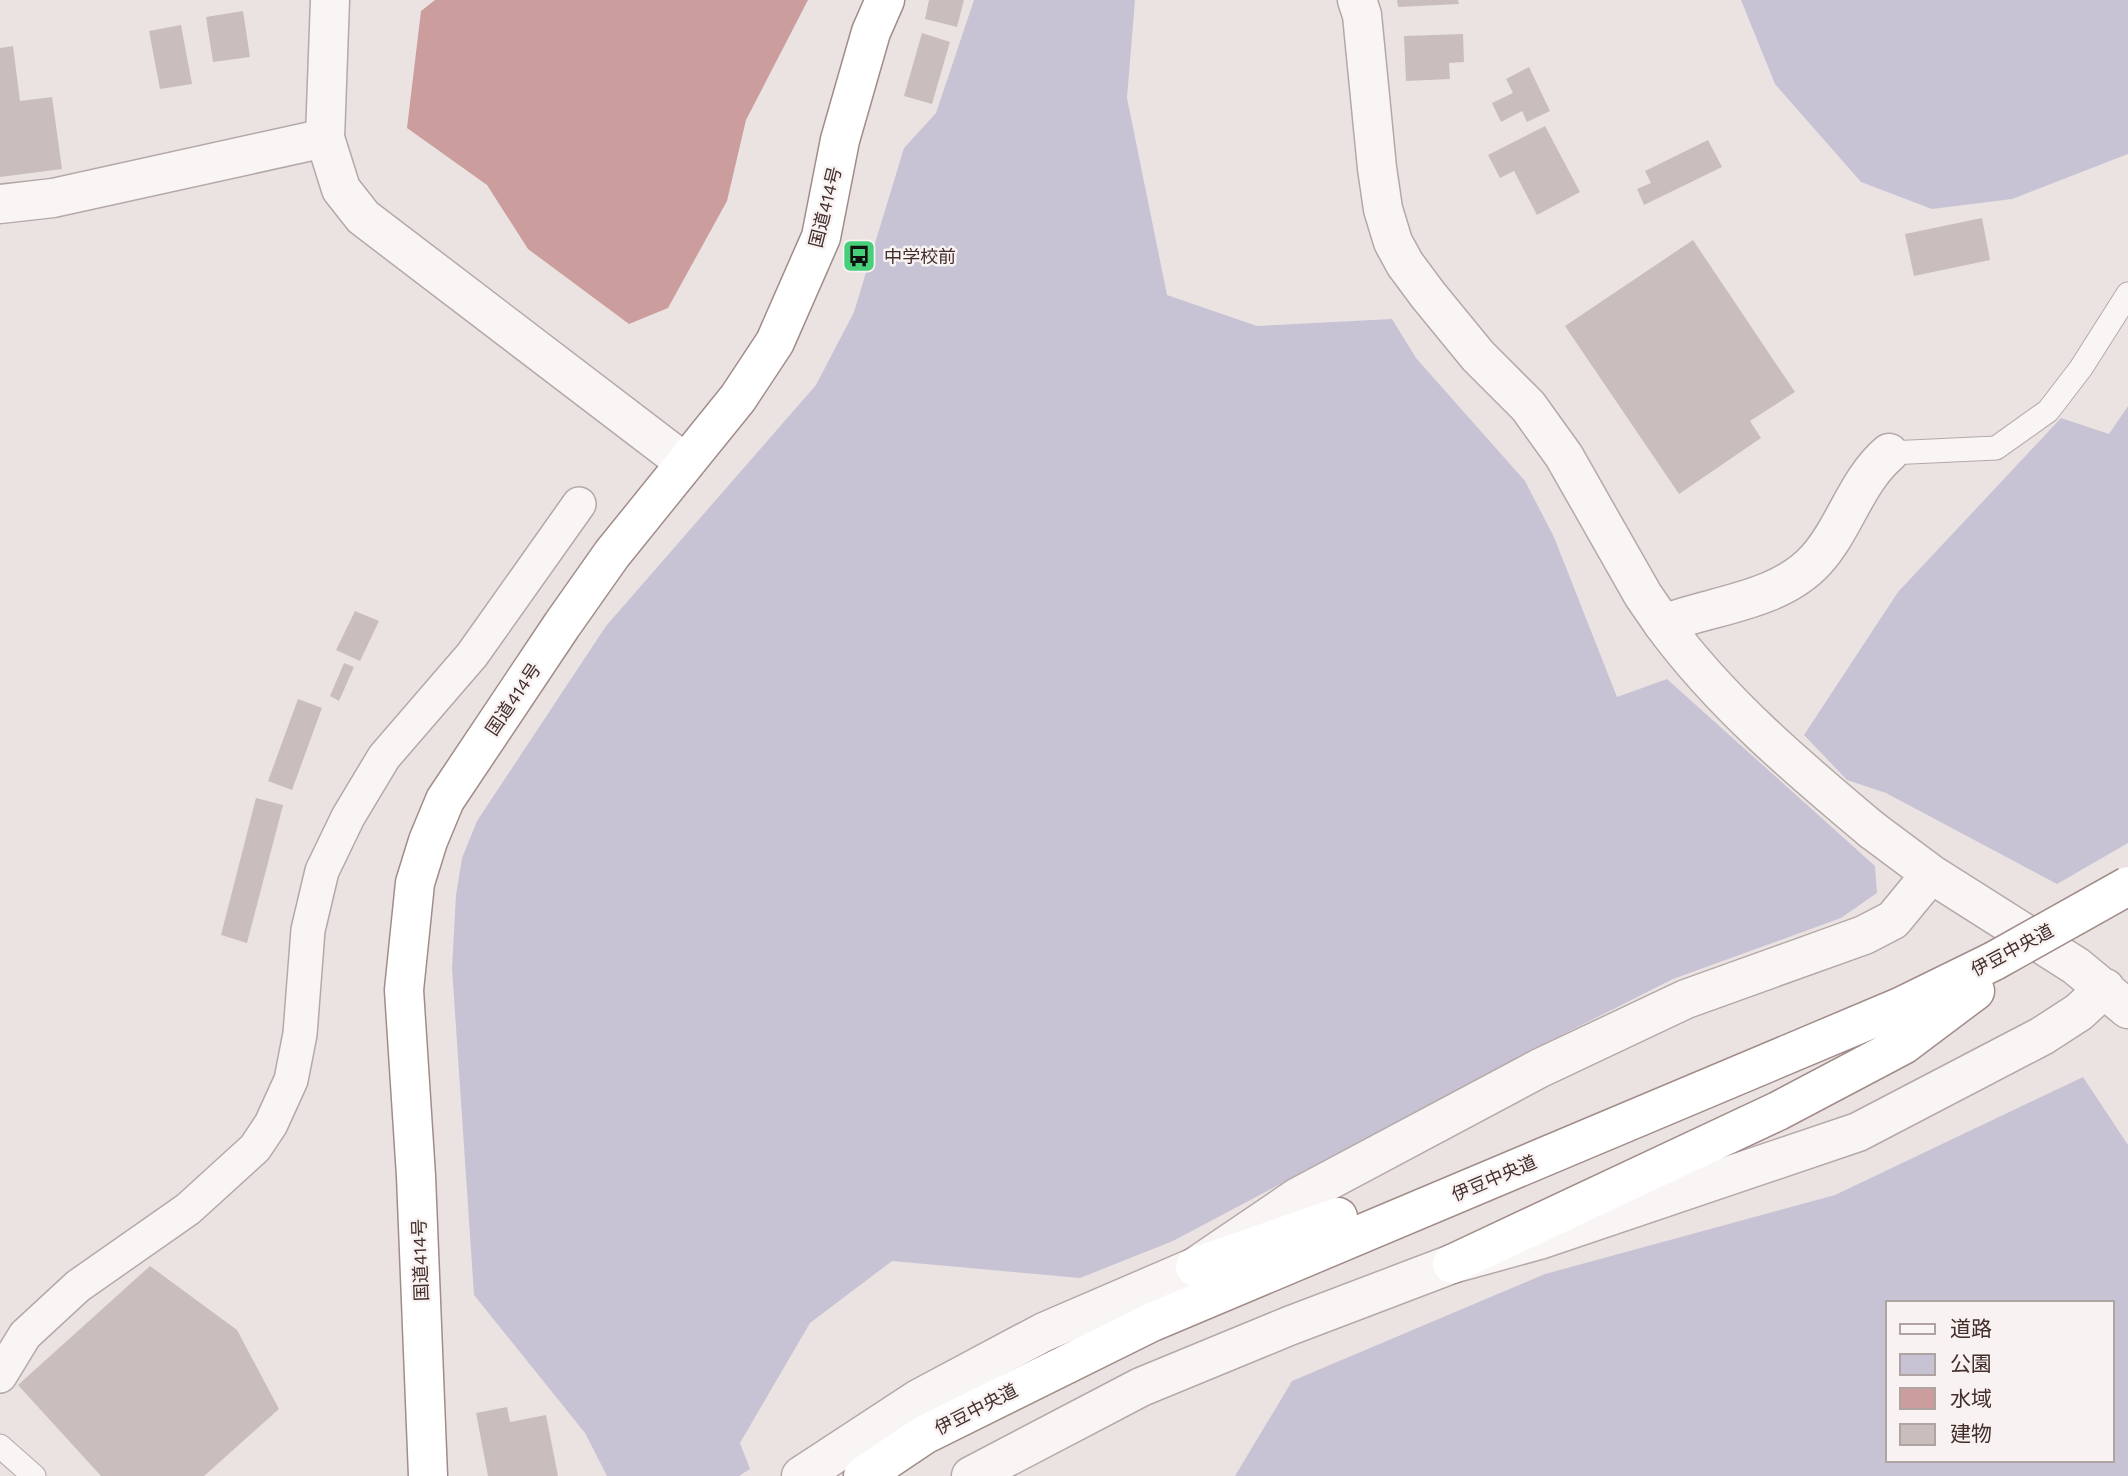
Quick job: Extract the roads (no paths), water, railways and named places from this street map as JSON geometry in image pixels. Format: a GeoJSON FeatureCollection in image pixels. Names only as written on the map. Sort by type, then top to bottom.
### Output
{"type":"FeatureCollection","features":[{"type":"Feature","properties":{"kind":"highway","name":"国道414号"},"geometry":{"type":"LineString","coordinates":[[428,1476],[416,1176],[404,990],[415,883],[444,800],[612,554],[738,398],[775,342],[816,249],[840,140],[871,32],[885,0]]}},
{"type":"Feature","properties":{"kind":"highway","name":"伊豆中央道"},"geometry":{"type":"LineString","coordinates":[[863,1476],[924,1435],[1152,1322],[1900,1007],[1992,975],[2128,886]]}},
{"type":"Feature","properties":{"kind":"highway","name":"伊豆中央道"},"geometry":{"type":"LineString","coordinates":[[901,1476],[1009,1413],[1114,1359],[1992,975],[2128,905]]}},
{"type":"Feature","properties":{"kind":"highway"},"geometry":{"type":"LineString","coordinates":[[1452,1264],[1778,1111],[1847,1075],[1903,1045],[1992,975]]}},
{"type":"Feature","properties":{"kind":"highway"},"geometry":{"type":"LineString","coordinates":[[1195,1266],[1377,1203],[1553,1133],[1726,1081]]}},
{"type":"Feature","properties":{"kind":"street"},"geometry":{"type":"LineString","coordinates":[[330,0],[325,138],[341,189],[363,217],[684,462]]}},
{"type":"Feature","properties":{"kind":"street"},"geometry":{"type":"LineString","coordinates":[[1357,0],[1362,15],[1381,195],[1393,242],[1405,264],[1428,295],[1478,356],[1528,407],[1564,456],[1643,595],[1688,658],[1779,748],[1872,830],[1931,874],[2076,965],[2116,999]]}},
{"type":"Feature","properties":{"kind":"street"},"geometry":{"type":"LineString","coordinates":[[0,204],[53,198],[325,138]]}},
{"type":"Feature","properties":{"kind":"street"},"geometry":{"type":"LineString","coordinates":[[1663,624],[1696,612],[1764,594],[1794,580],[1816,560],[1840,527],[1875,465],[1889,453]]}},
{"type":"Feature","properties":{"kind":"street"},"geometry":{"type":"LineString","coordinates":[[0,1376],[25,1335],[78,1286],[188,1209],[255,1148],[271,1124],[291,1080],[298,1046],[308,930],[319,883],[348,817],[384,757],[472,655],[579,504]]}},
{"type":"Feature","properties":{"kind":"street"},"geometry":{"type":"LineString","coordinates":[[801,1476],[920,1398],[1044,1332],[1195,1266],[1298,1197],[1617,1029],[1686,999],[1864,935],[1893,920],[1931,874]]}},
{"type":"Feature","properties":{"kind":"street"},"geometry":{"type":"LineString","coordinates":[[971,1476],[1141,1387],[1452,1264],[1539,1240],[1857,1132],[2042,1036],[2079,1012],[2116,999]]}},
{"type":"Feature","properties":{"kind":"lane"},"geometry":{"type":"LineString","coordinates":[[1889,453],[1996,448],[2048,411],[2081,368],[2128,294]]}},
{"type":"Feature","properties":{"kind":"lane"},"geometry":{"type":"LineString","coordinates":[[0,1446],[34,1476]]}},
{"type":"Feature","properties":{"kind":"water"},"geometry":{"type":"Polygon","coordinates":[[[435,0],[808,0],[746,120],[727,201],[668,308],[629,324],[528,249],[487,185],[407,128],[421,11],[435,0]]]}},
{"type":"Feature","properties":{"kind":"place","name":"中学校前"},"geometry":{"type":"Point","coordinates":[859,256]}}]}
